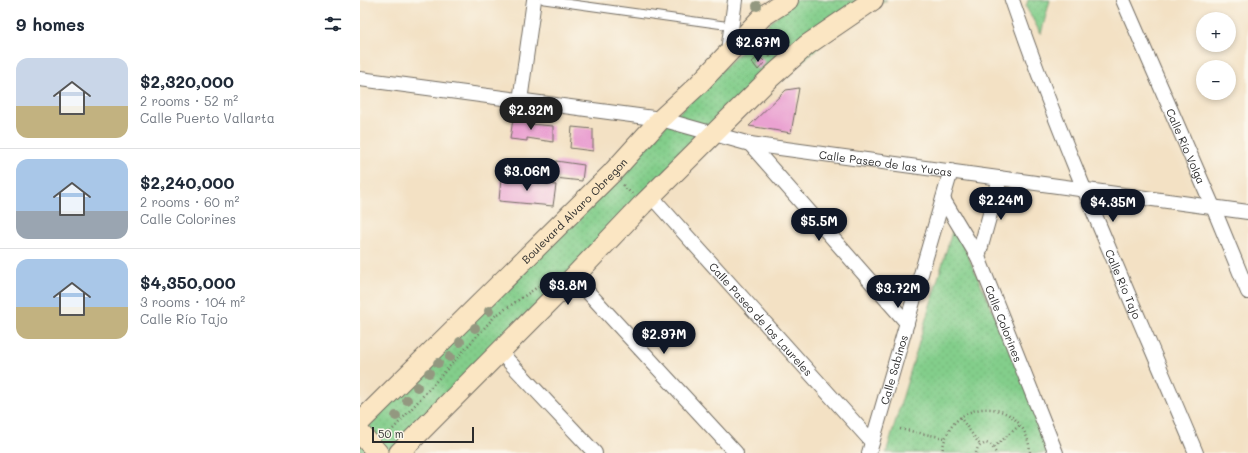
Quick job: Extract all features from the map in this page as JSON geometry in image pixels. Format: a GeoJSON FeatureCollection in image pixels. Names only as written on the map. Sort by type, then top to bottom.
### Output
{"type":"FeatureCollection","features":[{"type":"Feature","properties":{"kind":"main road","name":"Boulevard Alvaro Obregon"},"geometry":{"type":"LineString","coordinates":[[360,422],[612,173],[661,119],[698,85],[728,51],[763,16],[788,0]]}},
{"type":"Feature","properties":{"kind":"main road"},"geometry":{"type":"LineString","coordinates":[[399,453],[574,276],[643,196],[714,134],[771,77],[807,45],[873,0]]}},
{"type":"Feature","properties":{"kind":"main road"},"geometry":{"type":"LineString","coordinates":[[360,433],[376,451]]}},
{"type":"Feature","properties":{"kind":"street"},"geometry":{"type":"LineString","coordinates":[[520,101],[534,0]]}},
{"type":"Feature","properties":{"kind":"street"},"geometry":{"type":"LineString","coordinates":[[728,51],[735,0]]}},
{"type":"Feature","properties":{"kind":"street","name":"Calle Río Tajo"},"geometry":{"type":"LineString","coordinates":[[1012,0],[1030,53],[1085,190],[1196,453]]}},
{"type":"Feature","properties":{"kind":"street","name":"Calle Río Volga"},"geometry":{"type":"LineString","coordinates":[[1123,0],[1213,207],[1248,292]]}},
{"type":"Feature","properties":{"kind":"street","name":"Calle Paseo de las Yucas"},"geometry":{"type":"LineString","coordinates":[[360,79],[661,119],[750,144],[1248,212]]}},
{"type":"Feature","properties":{"kind":"street"},"geometry":{"type":"LineString","coordinates":[[750,144],[907,323]]}},
{"type":"Feature","properties":{"kind":"street","name":"Calle Sabinos"},"geometry":{"type":"LineString","coordinates":[[870,448],[951,172]]}},
{"type":"Feature","properties":{"kind":"street"},"geometry":{"type":"LineString","coordinates":[[978,257],[1000,178]]}},
{"type":"Feature","properties":{"kind":"street","name":"Calle Paseo de los Laureles"},"geometry":{"type":"LineString","coordinates":[[643,196],[870,448]]}},
{"type":"Feature","properties":{"kind":"street","name":"Calle Colorines"},"geometry":{"type":"LineString","coordinates":[[943,198],[978,257],[1056,453]]}},
{"type":"Feature","properties":{"kind":"street"},"geometry":{"type":"LineString","coordinates":[[574,276],[736,453]]}},
{"type":"Feature","properties":{"kind":"street"},"geometry":{"type":"LineString","coordinates":[[500,352],[595,453]]}},
{"type":"Feature","properties":{"kind":"lane"},"geometry":{"type":"LineString","coordinates":[[544,0],[731,26]]}},
{"type":"Feature","properties":{"kind":"path"},"geometry":{"type":"LineString","coordinates":[[769,34],[765,43],[771,60]]}},
{"type":"Feature","properties":{"kind":"path"},"geometry":{"type":"LineString","coordinates":[[629,201],[643,196]]}},
{"type":"Feature","properties":{"kind":"path"},"geometry":{"type":"LineString","coordinates":[[376,451],[417,402],[495,316],[543,283],[541,281]]}},
{"type":"Feature","properties":{"kind":"path"},"geometry":{"type":"LineString","coordinates":[[442,375],[446,377]]}},
{"type":"Feature","properties":{"kind":"path"},"geometry":{"type":"LineString","coordinates":[[417,402],[421,406]]}},
{"type":"Feature","properties":{"kind":"path"},"geometry":{"type":"LineString","coordinates":[[942,453],[945,438],[950,428],[960,417],[972,411],[987,408],[1001,411],[1014,418],[1020,425],[1029,443],[1030,453]]}},
{"type":"Feature","properties":{"kind":"path"},"geometry":{"type":"LineString","coordinates":[[960,417],[980,445]]}},
{"type":"Feature","properties":{"kind":"path"},"geometry":{"type":"LineString","coordinates":[[994,447],[1020,425]]}},
{"type":"Feature","properties":{"kind":"path"},"geometry":{"type":"LineString","coordinates":[[900,429],[945,438]]}},
{"type":"Feature","properties":{"kind":"path"},"geometry":{"type":"LineString","coordinates":[[980,445],[989,443],[994,447],[996,453]]}},
{"type":"Feature","properties":{"kind":"path"},"geometry":{"type":"LineString","coordinates":[[976,453],[980,445]]}},
{"type":"Feature","properties":{"kind":"green space"},"geometry":{"type":"Polygon","coordinates":[[[793,0],[887,0],[868,9],[833,35],[748,108],[404,453],[360,453],[360,428],[793,0]]]}},
{"type":"Feature","properties":{"kind":"green space"},"geometry":{"type":"Polygon","coordinates":[[[1028,0],[1050,0],[1041,34],[1026,7],[1028,0]]]}},
{"type":"Feature","properties":{"kind":"green space"},"geometry":{"type":"Polygon","coordinates":[[[954,225],[1057,453],[886,453],[954,225]]]}},
{"type":"Feature","properties":{"kind":"building"},"geometry":{"type":"Polygon","coordinates":[[[759,56],[765,62],[758,70],[752,62],[759,56]]]}},
{"type":"Feature","properties":{"kind":"building"},"geometry":{"type":"Polygon","coordinates":[[[799,88],[791,133],[749,126],[786,90],[799,88]]]}},
{"type":"Feature","properties":{"kind":"building"},"geometry":{"type":"Polygon","coordinates":[[[513,119],[529,121],[529,124],[553,126],[553,142],[527,138],[527,141],[510,139],[513,119]]]}},
{"type":"Feature","properties":{"kind":"building"},"geometry":{"type":"Polygon","coordinates":[[[572,127],[593,129],[593,151],[570,148],[572,127]]]}},
{"type":"Feature","properties":{"kind":"building"},"geometry":{"type":"Polygon","coordinates":[[[556,161],[584,165],[582,181],[555,178],[556,161]]]}},
{"type":"Feature","properties":{"kind":"building"},"geometry":{"type":"Polygon","coordinates":[[[501,178],[556,185],[553,206],[499,201],[501,178]]]}}]}
